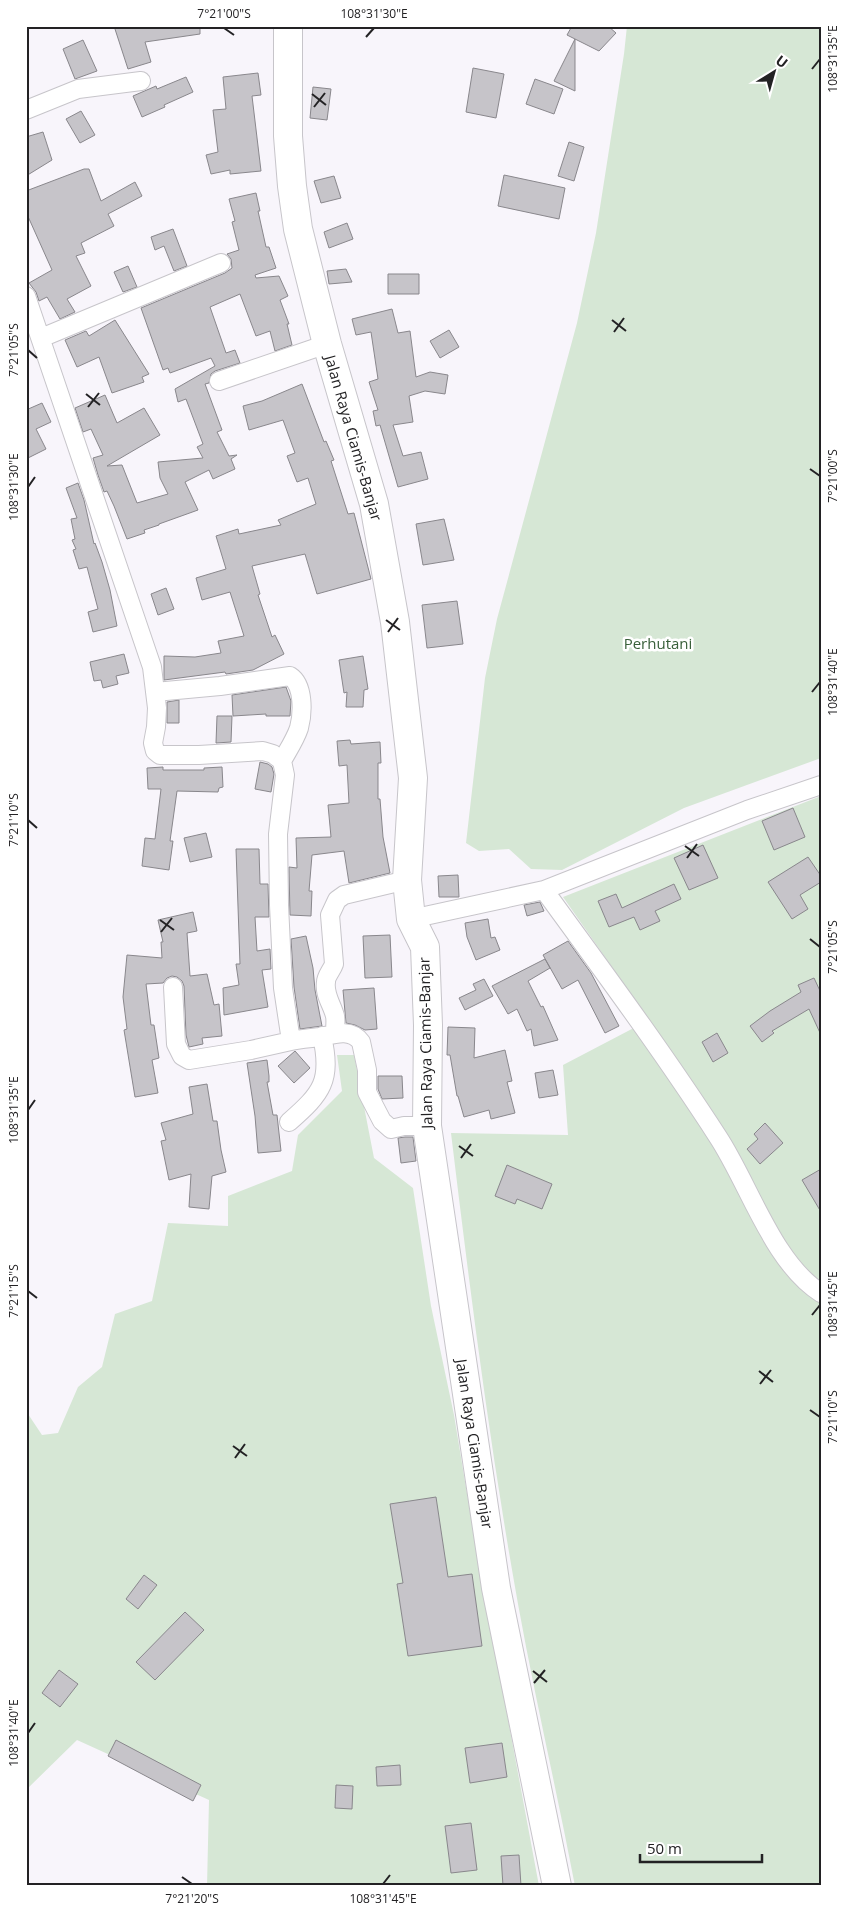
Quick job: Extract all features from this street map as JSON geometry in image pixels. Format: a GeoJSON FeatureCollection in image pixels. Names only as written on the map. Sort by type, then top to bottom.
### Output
{"type":"FeatureCollection","features":[{"type":"Feature","properties":{"kind":"highway","name":"Jalan Raya Ciamis-Banjar"},"geometry":{"type":"LineString","coordinates":[[288,26],[288,136],[292,186],[304,256],[327,344],[374,504],[395,622],[413,778],[407,880],[411,919],[425,947],[428,1025],[426,1126],[496,1588],[557,1886]]}},
{"type":"Feature","properties":{"kind":"street"},"geometry":{"type":"LineString","coordinates":[[26,110],[78,89],[141,81]]}},
{"type":"Feature","properties":{"kind":"street"},"geometry":{"type":"LineString","coordinates":[[41,338],[221,263]]}},
{"type":"Feature","properties":{"kind":"street"},"geometry":{"type":"LineString","coordinates":[[26,296],[152,668],[157,708],[153,743],[155,752],[160,755],[199,755],[263,751],[274,754],[282,761],[285,775],[278,834],[279,905],[283,988],[291,1041]]}},
{"type":"Feature","properties":{"kind":"street"},"geometry":{"type":"LineString","coordinates":[[219,381],[327,344]]}},
{"type":"Feature","properties":{"kind":"street"},"geometry":{"type":"LineString","coordinates":[[155,692],[220,686],[290,676],[296,680],[299,686],[301,699],[299,726],[282,761]]}},
{"type":"Feature","properties":{"kind":"street"},"geometry":{"type":"LineString","coordinates":[[411,919],[544,890],[747,810],[821,785]]}},
{"type":"Feature","properties":{"kind":"street"},"geometry":{"type":"LineString","coordinates":[[289,1122],[311,1103],[322,1086],[326,1068],[328,1034],[335,1017],[326,997],[325,984],[334,964],[330,915],[334,905],[344,895],[407,880]]}},
{"type":"Feature","properties":{"kind":"street"},"geometry":{"type":"LineString","coordinates":[[544,890],[650,1035],[720,1139],[779,1248],[816,1284]]}},
{"type":"Feature","properties":{"kind":"street"},"geometry":{"type":"LineString","coordinates":[[173,987],[176,1044],[182,1056],[189,1060],[328,1034],[347,1034],[359,1039],[361,1042],[367,1070],[367,1092],[382,1121],[391,1129],[404,1126],[426,1126]]}},
{"type":"Feature","properties":{"kind":"green space","name":"Perhutani"},"geometry":{"type":"Polygon","coordinates":[[[627,26],[821,26],[821,758],[684,808],[562,870],[531,869],[509,849],[479,851],[466,843],[485,678],[497,619],[577,323],[596,233],[627,26]]]}},
{"type":"Feature","properties":{"kind":"green space"},"geometry":{"type":"Polygon","coordinates":[[[821,796],[821,1886],[575,1886],[525,1639],[498,1487],[451,1133],[568,1135],[563,1065],[649,1020],[563,897],[821,796]]]}},
{"type":"Feature","properties":{"kind":"green space"},"geometry":{"type":"Polygon","coordinates":[[[337,1055],[354,1055],[374,1158],[413,1188],[431,1306],[454,1415],[475,1542],[539,1886],[207,1886],[209,1800],[77,1740],[26,1790],[26,1411],[42,1435],[58,1433],[78,1387],[102,1367],[115,1314],[152,1301],[168,1223],[228,1226],[228,1196],[292,1171],[298,1135],[342,1091],[337,1055]]]}},
{"type":"Feature","properties":{"kind":"building"},"geometry":{"type":"Polygon","coordinates":[[[114,26],[200,26],[200,34],[145,42],[151,62],[128,69],[114,26]]]}},
{"type":"Feature","properties":{"kind":"building"},"geometry":{"type":"Polygon","coordinates":[[[572,26],[608,26],[616,33],[599,51],[567,35],[572,26]]]}},
{"type":"Feature","properties":{"kind":"building"},"geometry":{"type":"Polygon","coordinates":[[[575,39],[575,91],[554,81],[575,39]]]}},
{"type":"Feature","properties":{"kind":"building"},"geometry":{"type":"Polygon","coordinates":[[[83,40],[97,71],[75,79],[63,49],[83,40]]]}},
{"type":"Feature","properties":{"kind":"building"},"geometry":{"type":"Polygon","coordinates":[[[473,68],[504,74],[496,118],[466,112],[473,68]]]}},
{"type":"Feature","properties":{"kind":"building"},"geometry":{"type":"Polygon","coordinates":[[[258,73],[261,95],[252,96],[261,171],[230,174],[230,170],[211,174],[206,155],[218,152],[213,110],[226,109],[223,77],[258,73]]]}},
{"type":"Feature","properties":{"kind":"building"},"geometry":{"type":"Polygon","coordinates":[[[186,77],[193,92],[142,117],[133,96],[156,86],[157,89],[186,77]]]}},
{"type":"Feature","properties":{"kind":"building"},"geometry":{"type":"Polygon","coordinates":[[[535,79],[563,89],[554,114],[526,104],[535,79]]]}},
{"type":"Feature","properties":{"kind":"building"},"geometry":{"type":"Polygon","coordinates":[[[313,87],[331,89],[327,120],[310,118],[313,87]]]}},
{"type":"Feature","properties":{"kind":"building"},"geometry":{"type":"Polygon","coordinates":[[[81,111],[95,135],[80,143],[66,119],[81,111]]]}},
{"type":"Feature","properties":{"kind":"building"},"geometry":{"type":"Polygon","coordinates":[[[43,132],[52,160],[26,176],[26,137],[43,132]]]}},
{"type":"Feature","properties":{"kind":"building"},"geometry":{"type":"Polygon","coordinates":[[[569,142],[584,147],[574,181],[558,176],[569,142]]]}},
{"type":"Feature","properties":{"kind":"building"},"geometry":{"type":"Polygon","coordinates":[[[84,169],[89,169],[101,201],[135,182],[142,196],[108,214],[114,226],[81,243],[85,253],[76,256],[91,286],[67,299],[75,312],[60,319],[47,297],[39,301],[36,292],[29,283],[52,270],[26,212],[26,191],[84,169]]]}},
{"type":"Feature","properties":{"kind":"building"},"geometry":{"type":"Polygon","coordinates":[[[504,175],[565,188],[559,219],[498,206],[504,175]]]}},
{"type":"Feature","properties":{"kind":"building"},"geometry":{"type":"Polygon","coordinates":[[[334,176],[341,198],[321,203],[314,181],[334,176]]]}},
{"type":"Feature","properties":{"kind":"building"},"geometry":{"type":"Polygon","coordinates":[[[256,193],[266,247],[269,247],[276,268],[255,275],[256,278],[279,276],[288,296],[280,300],[289,324],[287,324],[292,345],[275,351],[270,331],[256,336],[240,294],[210,307],[226,353],[235,350],[240,363],[215,371],[211,374],[209,383],[205,384],[222,430],[217,432],[229,456],[237,455],[231,459],[235,469],[213,479],[209,470],[185,482],[198,510],[144,530],[145,533],[127,539],[107,491],[104,492],[93,458],[103,455],[91,429],[83,432],[75,408],[105,395],[117,423],[144,408],[160,435],[107,466],[122,465],[137,503],[168,494],[160,478],[158,462],[203,458],[197,447],[203,444],[186,399],[178,402],[175,389],[215,366],[211,358],[170,373],[168,368],[163,370],[141,308],[225,273],[232,268],[231,259],[227,254],[239,250],[232,222],[235,221],[229,199],[256,193]]]}},
{"type":"Feature","properties":{"kind":"building"},"geometry":{"type":"Polygon","coordinates":[[[347,223],[353,239],[329,248],[324,232],[347,223]]]}},
{"type":"Feature","properties":{"kind":"building"},"geometry":{"type":"Polygon","coordinates":[[[173,229],[187,266],[174,271],[164,246],[155,250],[151,237],[173,229]]]}},
{"type":"Feature","properties":{"kind":"building"},"geometry":{"type":"Polygon","coordinates":[[[128,266],[137,287],[123,292],[114,272],[128,266]]]}},
{"type":"Feature","properties":{"kind":"building"},"geometry":{"type":"Polygon","coordinates":[[[346,269],[352,282],[329,284],[327,271],[346,269]]]}},
{"type":"Feature","properties":{"kind":"building"},"geometry":{"type":"Polygon","coordinates":[[[388,274],[419,274],[419,294],[388,294],[388,274]]]}},
{"type":"Feature","properties":{"kind":"building"},"geometry":{"type":"Polygon","coordinates":[[[392,309],[398,333],[410,331],[416,377],[430,372],[448,375],[445,394],[425,391],[409,396],[413,422],[393,425],[403,456],[421,452],[428,479],[398,487],[380,425],[376,426],[373,411],[378,410],[369,382],[378,379],[371,332],[356,335],[352,319],[392,309]]]}},
{"type":"Feature","properties":{"kind":"building"},"geometry":{"type":"Polygon","coordinates":[[[115,320],[149,374],[142,377],[144,382],[112,393],[99,357],[77,367],[65,340],[86,331],[89,336],[115,320]]]}},
{"type":"Feature","properties":{"kind":"building"},"geometry":{"type":"Polygon","coordinates":[[[449,330],[459,347],[440,358],[430,341],[449,330]]]}},
{"type":"Feature","properties":{"kind":"building"},"geometry":{"type":"Polygon","coordinates":[[[302,384],[324,442],[326,441],[334,460],[331,461],[348,514],[354,513],[371,579],[317,594],[305,554],[252,566],[260,594],[258,595],[272,637],[275,635],[284,654],[253,670],[164,680],[164,656],[195,657],[221,653],[218,641],[244,636],[230,592],[202,600],[196,578],[226,569],[216,536],[238,529],[239,534],[281,525],[278,520],[316,504],[308,478],[297,482],[287,456],[295,453],[283,420],[249,430],[243,406],[262,401],[302,384]]]}},
{"type":"Feature","properties":{"kind":"building"},"geometry":{"type":"Polygon","coordinates":[[[42,403],[51,422],[36,429],[46,449],[26,459],[26,410],[42,403]]]}},
{"type":"Feature","properties":{"kind":"building"},"geometry":{"type":"Polygon","coordinates":[[[78,483],[94,544],[102,562],[110,590],[117,626],[93,632],[88,612],[98,609],[87,567],[79,569],[73,550],[76,549],[72,540],[75,539],[71,519],[77,518],[66,488],[78,483]]]}},
{"type":"Feature","properties":{"kind":"building"},"geometry":{"type":"Polygon","coordinates":[[[444,519],[454,560],[423,565],[416,524],[444,519]]]}},
{"type":"Feature","properties":{"kind":"building"},"geometry":{"type":"Polygon","coordinates":[[[166,588],[174,609],[158,615],[151,594],[166,588]]]}},
{"type":"Feature","properties":{"kind":"building"},"geometry":{"type":"Polygon","coordinates":[[[457,601],[463,644],[427,648],[422,605],[457,601]]]}},
{"type":"Feature","properties":{"kind":"building"},"geometry":{"type":"Polygon","coordinates":[[[124,654],[129,673],[116,676],[118,684],[103,688],[101,680],[94,681],[90,662],[124,654]]]}},
{"type":"Feature","properties":{"kind":"building"},"geometry":{"type":"Polygon","coordinates":[[[363,656],[368,689],[364,690],[363,707],[346,707],[347,692],[344,693],[339,660],[363,656]]]}},
{"type":"Feature","properties":{"kind":"building"},"geometry":{"type":"Polygon","coordinates":[[[286,687],[291,701],[290,716],[266,716],[266,714],[233,716],[232,695],[286,687]]]}},
{"type":"Feature","properties":{"kind":"building"},"geometry":{"type":"Polygon","coordinates":[[[179,700],[179,723],[167,723],[167,702],[179,700]]]}},
{"type":"Feature","properties":{"kind":"building"},"geometry":{"type":"Polygon","coordinates":[[[217,716],[232,716],[231,742],[216,743],[217,716]]]}},
{"type":"Feature","properties":{"kind":"building"},"geometry":{"type":"Polygon","coordinates":[[[350,740],[351,744],[380,742],[381,763],[378,763],[378,799],[380,799],[383,837],[390,873],[349,883],[344,851],[312,855],[309,891],[312,891],[311,916],[290,915],[289,867],[297,868],[296,838],[331,837],[328,805],[349,803],[347,765],[339,766],[337,741],[350,740]]]}},
{"type":"Feature","properties":{"kind":"building"},"geometry":{"type":"Polygon","coordinates":[[[260,762],[272,767],[274,774],[271,792],[255,789],[260,762]]]}},
{"type":"Feature","properties":{"kind":"building"},"geometry":{"type":"Polygon","coordinates":[[[163,767],[163,770],[204,770],[204,768],[222,767],[223,787],[219,788],[218,792],[177,791],[170,841],[173,841],[169,870],[142,866],[145,838],[155,839],[161,789],[148,789],[147,768],[163,767]]]}},
{"type":"Feature","properties":{"kind":"building"},"geometry":{"type":"Polygon","coordinates":[[[793,808],[805,837],[774,850],[762,821],[793,808]]]}},
{"type":"Feature","properties":{"kind":"building"},"geometry":{"type":"Polygon","coordinates":[[[206,833],[212,857],[190,862],[184,838],[206,833]]]}},
{"type":"Feature","properties":{"kind":"building"},"geometry":{"type":"Polygon","coordinates":[[[703,845],[718,878],[689,890],[674,858],[703,845]]]}},
{"type":"Feature","properties":{"kind":"building"},"geometry":{"type":"Polygon","coordinates":[[[236,849],[259,849],[260,884],[268,884],[269,917],[255,917],[257,951],[270,949],[271,969],[262,970],[268,1007],[224,1015],[223,988],[239,985],[236,964],[240,964],[236,849]]]}},
{"type":"Feature","properties":{"kind":"building"},"geometry":{"type":"Polygon","coordinates":[[[808,857],[821,876],[821,882],[800,895],[808,909],[792,919],[768,882],[808,857]]]}},
{"type":"Feature","properties":{"kind":"building"},"geometry":{"type":"Polygon","coordinates":[[[458,875],[459,897],[439,897],[438,876],[458,875]]]}},
{"type":"Feature","properties":{"kind":"building"},"geometry":{"type":"Polygon","coordinates":[[[674,884],[681,899],[655,911],[660,921],[640,930],[634,917],[609,927],[598,901],[616,894],[622,908],[674,884]]]}},
{"type":"Feature","properties":{"kind":"building"},"geometry":{"type":"Polygon","coordinates":[[[540,902],[544,911],[527,916],[524,905],[540,902]]]}},
{"type":"Feature","properties":{"kind":"building"},"geometry":{"type":"Polygon","coordinates":[[[193,912],[197,931],[187,933],[190,976],[207,974],[214,1005],[219,1004],[222,1036],[202,1038],[203,1044],[189,1047],[186,1035],[184,986],[182,981],[172,976],[163,983],[146,984],[151,1025],[154,1025],[159,1058],[152,1060],[158,1093],[135,1097],[124,1030],[127,1029],[123,997],[127,955],[162,958],[161,942],[163,942],[158,920],[193,912]]]}},
{"type":"Feature","properties":{"kind":"building"},"geometry":{"type":"Polygon","coordinates":[[[488,919],[491,938],[495,937],[500,950],[476,960],[467,937],[465,923],[488,919]]]}},
{"type":"Feature","properties":{"kind":"building"},"geometry":{"type":"Polygon","coordinates":[[[390,935],[392,977],[365,978],[363,936],[390,935]]]}},
{"type":"Feature","properties":{"kind":"building"},"geometry":{"type":"Polygon","coordinates":[[[306,936],[322,1026],[300,1029],[294,987],[291,939],[306,936]]]}},
{"type":"Feature","properties":{"kind":"building"},"geometry":{"type":"Polygon","coordinates":[[[568,941],[591,973],[619,1026],[605,1033],[578,980],[562,989],[543,955],[568,941]]]}},
{"type":"Feature","properties":{"kind":"building"},"geometry":{"type":"Polygon","coordinates":[[[545,959],[550,968],[528,981],[541,1007],[543,1006],[558,1040],[534,1046],[531,1029],[527,1031],[517,1009],[508,1014],[492,986],[545,959]]]}},
{"type":"Feature","properties":{"kind":"building"},"geometry":{"type":"Polygon","coordinates":[[[814,978],[821,993],[821,1035],[809,1009],[772,1031],[774,1033],[762,1042],[750,1026],[801,992],[798,985],[814,978]]]}},
{"type":"Feature","properties":{"kind":"building"},"geometry":{"type":"Polygon","coordinates":[[[484,979],[493,996],[465,1010],[459,998],[476,990],[473,984],[484,979]]]}},
{"type":"Feature","properties":{"kind":"building"},"geometry":{"type":"Polygon","coordinates":[[[374,988],[377,1029],[365,1030],[346,1023],[343,990],[374,988]]]}},
{"type":"Feature","properties":{"kind":"building"},"geometry":{"type":"Polygon","coordinates":[[[448,1027],[475,1028],[474,1058],[505,1050],[512,1081],[507,1082],[515,1113],[491,1119],[489,1110],[464,1117],[457,1096],[450,1055],[447,1055],[448,1027]]]}},
{"type":"Feature","properties":{"kind":"building"},"geometry":{"type":"Polygon","coordinates":[[[717,1033],[728,1053],[713,1062],[702,1042],[717,1033]]]}},
{"type":"Feature","properties":{"kind":"building"},"geometry":{"type":"Polygon","coordinates":[[[295,1051],[310,1068],[294,1083],[278,1066],[295,1051]]]}},
{"type":"Feature","properties":{"kind":"building"},"geometry":{"type":"Polygon","coordinates":[[[267,1060],[269,1082],[267,1082],[273,1115],[277,1115],[281,1151],[258,1153],[255,1116],[247,1063],[267,1060]]]}},
{"type":"Feature","properties":{"kind":"building"},"geometry":{"type":"Polygon","coordinates":[[[553,1070],[558,1095],[539,1098],[535,1073],[553,1070]]]}},
{"type":"Feature","properties":{"kind":"building"},"geometry":{"type":"Polygon","coordinates":[[[378,1076],[402,1076],[403,1098],[382,1099],[378,1089],[378,1076]]]}},
{"type":"Feature","properties":{"kind":"building"},"geometry":{"type":"Polygon","coordinates":[[[207,1084],[213,1121],[217,1121],[226,1172],[212,1176],[209,1209],[189,1207],[191,1174],[169,1180],[161,1141],[166,1140],[161,1123],[193,1114],[189,1087],[207,1084]]]}},
{"type":"Feature","properties":{"kind":"building"},"geometry":{"type":"Polygon","coordinates":[[[765,1123],[783,1143],[760,1164],[747,1149],[758,1139],[754,1134],[765,1123]]]}},
{"type":"Feature","properties":{"kind":"building"},"geometry":{"type":"Polygon","coordinates":[[[413,1137],[416,1161],[401,1163],[398,1138],[413,1137]]]}},
{"type":"Feature","properties":{"kind":"building"},"geometry":{"type":"Polygon","coordinates":[[[507,1165],[552,1184],[542,1209],[517,1199],[515,1204],[495,1196],[507,1165]]]}},
{"type":"Feature","properties":{"kind":"building"},"geometry":{"type":"Polygon","coordinates":[[[821,1169],[821,1212],[802,1180],[821,1169]]]}},
{"type":"Feature","properties":{"kind":"building"},"geometry":{"type":"Polygon","coordinates":[[[436,1497],[448,1577],[472,1574],[482,1646],[408,1656],[397,1584],[403,1583],[390,1504],[436,1497]]]}},
{"type":"Feature","properties":{"kind":"building"},"geometry":{"type":"Polygon","coordinates":[[[144,1575],[157,1585],[138,1609],[126,1599],[144,1575]]]}},
{"type":"Feature","properties":{"kind":"building"},"geometry":{"type":"Polygon","coordinates":[[[185,1612],[204,1630],[155,1680],[136,1662],[185,1612]]]}},
{"type":"Feature","properties":{"kind":"building"},"geometry":{"type":"Polygon","coordinates":[[[59,1670],[78,1684],[60,1707],[42,1693],[59,1670]]]}},
{"type":"Feature","properties":{"kind":"building"},"geometry":{"type":"Polygon","coordinates":[[[116,1740],[201,1785],[193,1801],[108,1756],[116,1740]]]}},
{"type":"Feature","properties":{"kind":"building"},"geometry":{"type":"Polygon","coordinates":[[[502,1743],[507,1777],[470,1783],[465,1748],[502,1743]]]}},
{"type":"Feature","properties":{"kind":"building"},"geometry":{"type":"Polygon","coordinates":[[[400,1765],[401,1785],[377,1786],[376,1767],[400,1765]]]}},
{"type":"Feature","properties":{"kind":"building"},"geometry":{"type":"Polygon","coordinates":[[[336,1785],[353,1786],[352,1809],[335,1808],[336,1785]]]}},
{"type":"Feature","properties":{"kind":"building"},"geometry":{"type":"Polygon","coordinates":[[[471,1823],[477,1870],[451,1873],[445,1826],[471,1823]]]}},
{"type":"Feature","properties":{"kind":"building"},"geometry":{"type":"Polygon","coordinates":[[[519,1855],[521,1886],[503,1886],[501,1856],[519,1855]]]}}]}
